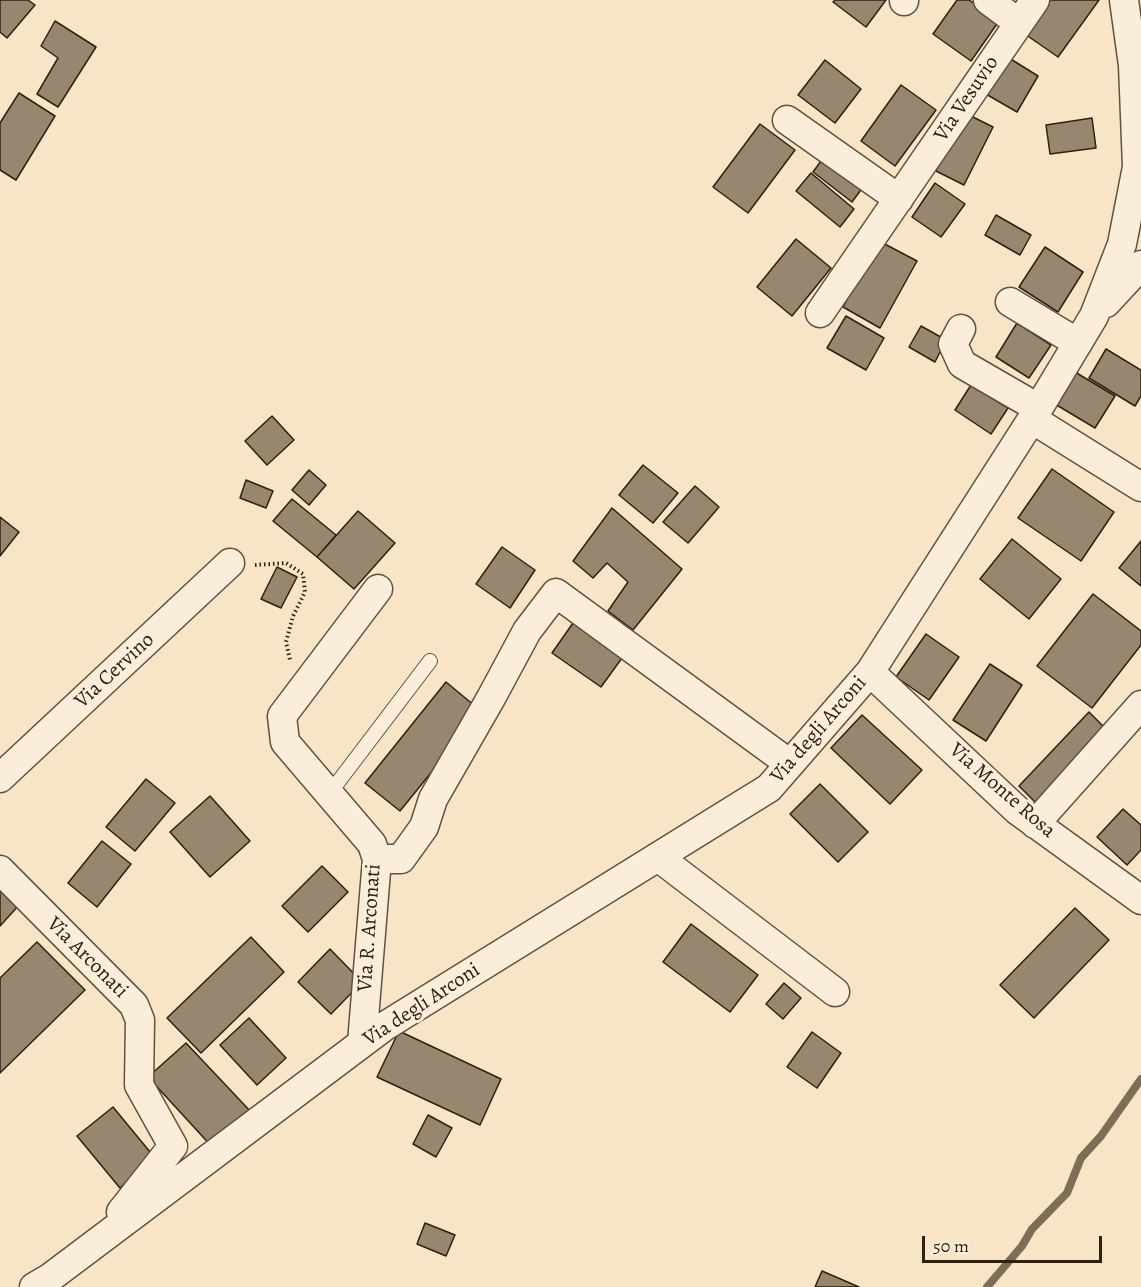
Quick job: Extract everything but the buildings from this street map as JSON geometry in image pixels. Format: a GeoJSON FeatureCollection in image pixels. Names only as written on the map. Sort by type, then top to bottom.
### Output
{"type":"FeatureCollection","features":[{"type":"Feature","properties":{"kind":"street"},"geometry":{"type":"LineString","coordinates":[[988,0],[1027,11]]}},
{"type":"Feature","properties":{"kind":"street","name":"Via degli Arconi"},"geometry":{"type":"LineString","coordinates":[[52,1284],[97,1243],[385,1026],[769,788],[870,672],[1094,316],[1122,244],[1137,167],[1137,56],[1124,0]]}},
{"type":"Feature","properties":{"kind":"street","name":"Via Vesuvio"},"geometry":{"type":"LineString","coordinates":[[820,313],[1027,11]]}},
{"type":"Feature","properties":{"kind":"street"},"geometry":{"type":"LineString","coordinates":[[788,120],[899,199]]}},
{"type":"Feature","properties":{"kind":"street"},"geometry":{"type":"LineString","coordinates":[[1094,316],[1141,265]]}},
{"type":"Feature","properties":{"kind":"street"},"geometry":{"type":"LineString","coordinates":[[1010,302],[1078,343]]}},
{"type":"Feature","properties":{"kind":"street"},"geometry":{"type":"LineString","coordinates":[[961,329],[953,344],[962,364],[1141,487]]}},
{"type":"Feature","properties":{"kind":"street","name":"Via Cervino"},"geometry":{"type":"LineString","coordinates":[[0,778],[230,563]]}},
{"type":"Feature","properties":{"kind":"street","name":"Via R. Arconati"},"geometry":{"type":"LineString","coordinates":[[362,1043],[377,859],[372,844],[285,742],[282,716],[378,589]]}},
{"type":"Feature","properties":{"kind":"street"},"geometry":{"type":"LineString","coordinates":[[377,859],[401,859],[424,827],[433,799],[527,631],[556,593],[790,764]]}},
{"type":"Feature","properties":{"kind":"street","name":"Via Monte Rosa"},"geometry":{"type":"LineString","coordinates":[[870,672],[1018,811],[1141,900]]}},
{"type":"Feature","properties":{"kind":"street"},"geometry":{"type":"LineString","coordinates":[[1035,824],[1141,705]]}},
{"type":"Feature","properties":{"kind":"street"},"geometry":{"type":"LineString","coordinates":[[658,857],[835,992]]}},
{"type":"Feature","properties":{"kind":"street","name":"Via Arconati"},"geometry":{"type":"LineString","coordinates":[[0,870],[134,1005],[140,1020],[139,1085],[173,1146],[97,1243]]}},
{"type":"Feature","properties":{"kind":"lane"},"geometry":{"type":"LineString","coordinates":[[329,794],[430,661]]}},
{"type":"Feature","properties":{"kind":"path"},"geometry":{"type":"LineString","coordinates":[[230,563],[261,566],[286,563],[303,574],[305,592],[293,616],[286,642],[290,658],[288,669]]}},
{"type":"Feature","properties":{"kind":"waterway"},"geometry":{"type":"LineString","coordinates":[[987,1287],[1022,1246],[1032,1229],[1067,1193],[1081,1158],[1101,1136],[1141,1079]]}}]}
